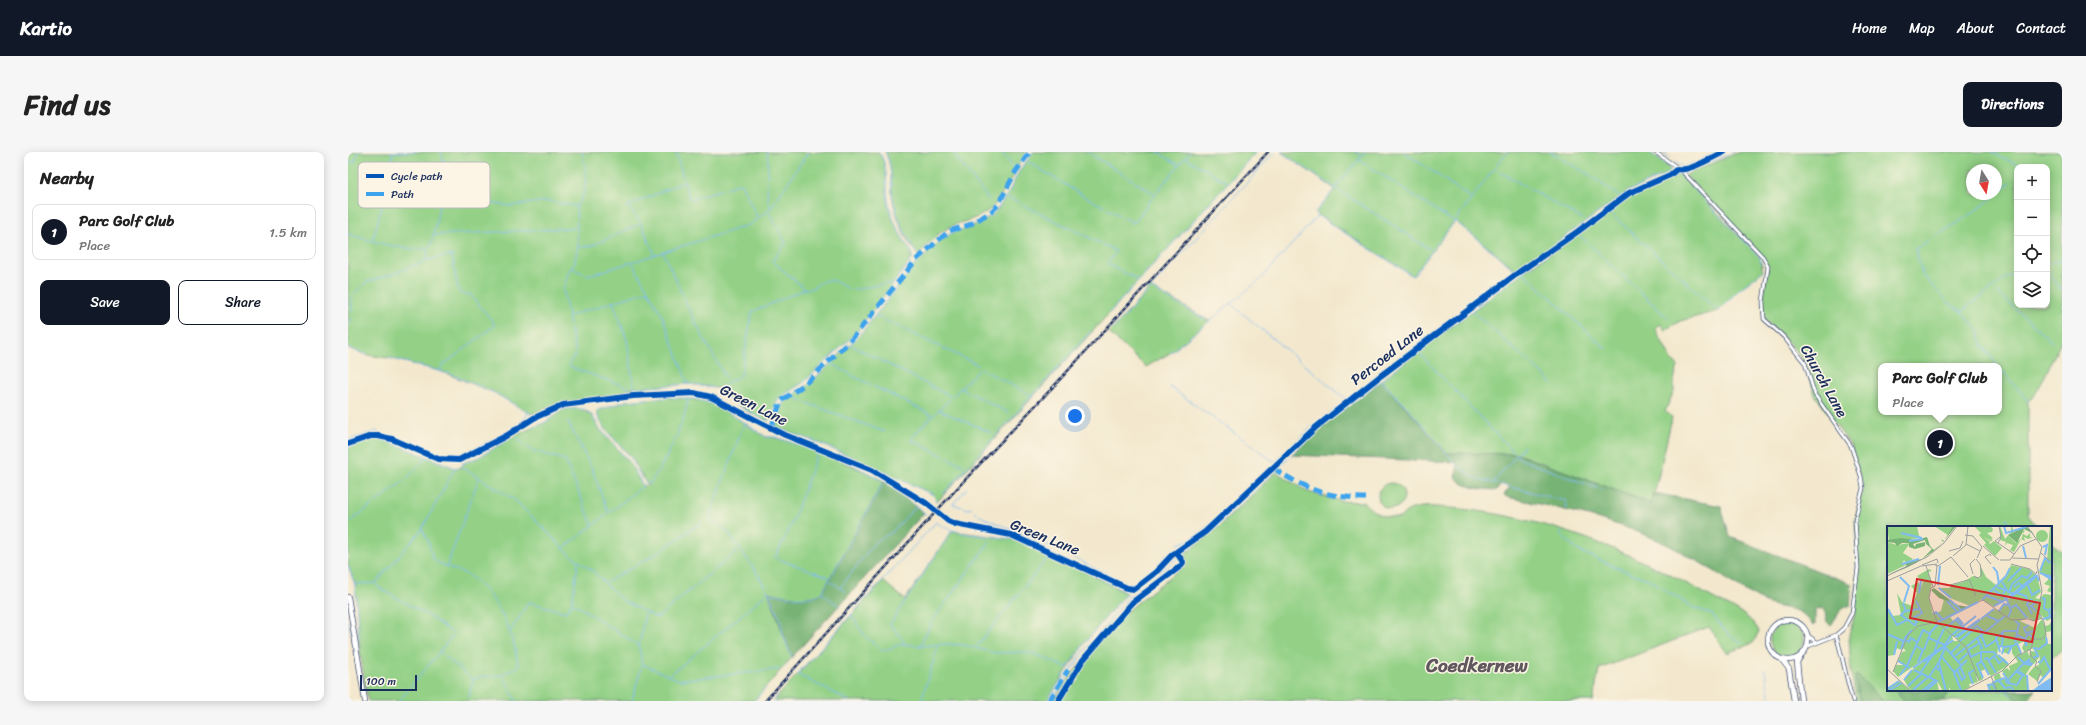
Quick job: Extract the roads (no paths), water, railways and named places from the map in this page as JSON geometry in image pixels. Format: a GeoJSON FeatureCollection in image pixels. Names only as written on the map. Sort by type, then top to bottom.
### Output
{"type":"FeatureCollection","features":[{"type":"Feature","properties":{"kind":"street"},"geometry":{"type":"LineString","coordinates":[[1655,152],[1681,170],[1724,152]]}},
{"type":"Feature","properties":{"kind":"street","name":"Church Lane"},"geometry":{"type":"LineString","coordinates":[[1681,170],[1683,174],[1763,257],[1768,267],[1763,302],[1764,320],[1784,337],[1805,363],[1816,395],[1851,446],[1861,476],[1863,488],[1855,520],[1858,568],[1856,594],[1852,613],[1844,628],[1836,635]]}},
{"type":"Feature","properties":{"kind":"street","name":"Green Lane"},"geometry":{"type":"LineString","coordinates":[[348,444],[371,436],[378,436],[392,439],[438,459],[459,460],[506,436],[534,418],[563,405],[633,396],[694,393],[711,397],[785,435],[872,470],[926,503],[942,517],[956,524],[1012,535],[1127,588],[1134,589],[1177,553]]}},
{"type":"Feature","properties":{"kind":"street"},"geometry":{"type":"LineString","coordinates":[[348,597],[365,701]]}},
{"type":"Feature","properties":{"kind":"street"},"geometry":{"type":"LineString","coordinates":[[1794,701],[1789,669],[1782,659],[1772,653],[1767,639],[1773,626],[1785,620],[1792,620],[1804,628],[1807,635],[1806,647],[1798,662],[1801,701]]}},
{"type":"Feature","properties":{"kind":"street"},"geometry":{"type":"LineString","coordinates":[[1807,635],[1817,642]]}},
{"type":"Feature","properties":{"kind":"street"},"geometry":{"type":"LineString","coordinates":[[1806,647],[1836,635],[1844,658],[1846,676],[1853,701]]}},
{"type":"Feature","properties":{"kind":"street"},"geometry":{"type":"LineString","coordinates":[[1782,659],[1794,659],[1803,653]]}},
{"type":"Feature","properties":{"kind":"waterway"},"geometry":{"type":"LineString","coordinates":[[348,163],[355,162],[358,152]]}},
{"type":"Feature","properties":{"kind":"waterway"},"geometry":{"type":"LineString","coordinates":[[391,152],[416,152]]}},
{"type":"Feature","properties":{"kind":"waterway"},"geometry":{"type":"LineString","coordinates":[[392,162],[393,152]]}},
{"type":"Feature","properties":{"kind":"waterway"},"geometry":{"type":"LineString","coordinates":[[441,152],[444,162]]}},
{"type":"Feature","properties":{"kind":"waterway"},"geometry":{"type":"LineString","coordinates":[[582,152],[586,180],[583,194],[576,206],[578,246],[575,261],[568,273],[563,290],[576,355],[570,361],[569,365],[573,368],[630,388]]}},
{"type":"Feature","properties":{"kind":"waterway"},"geometry":{"type":"LineString","coordinates":[[676,152],[689,198],[692,199],[741,183],[758,219]]}},
{"type":"Feature","properties":{"kind":"waterway"},"geometry":{"type":"LineString","coordinates":[[767,152],[767,193],[770,207]]}},
{"type":"Feature","properties":{"kind":"waterway"},"geometry":{"type":"LineString","coordinates":[[572,268],[586,275],[597,273],[749,225],[771,208],[808,152]]}},
{"type":"Feature","properties":{"kind":"waterway"},"geometry":{"type":"LineString","coordinates":[[805,289],[752,312],[741,375],[719,388],[725,397],[766,421],[770,418],[778,399],[804,382],[856,333],[912,259],[912,253],[899,232],[892,215],[887,195],[885,165],[879,152]]}},
{"type":"Feature","properties":{"kind":"waterway"},"geometry":{"type":"LineString","coordinates":[[885,152],[888,157],[893,198],[899,220],[916,253]]}},
{"type":"Feature","properties":{"kind":"waterway"},"geometry":{"type":"LineString","coordinates":[[952,152],[989,200]]}},
{"type":"Feature","properties":{"kind":"waterway"},"geometry":{"type":"LineString","coordinates":[[1001,152],[1015,169],[1027,152]]}},
{"type":"Feature","properties":{"kind":"waterway"},"geometry":{"type":"LineString","coordinates":[[937,502],[934,495],[814,441],[779,429],[775,425],[783,403],[808,385],[859,336],[915,265],[943,238],[954,232],[970,227],[991,216],[1009,192],[1019,171],[1033,152]]}},
{"type":"Feature","properties":{"kind":"waterway"},"geometry":{"type":"LineString","coordinates":[[1087,152],[1155,194]]}},
{"type":"Feature","properties":{"kind":"waterway"},"geometry":{"type":"LineString","coordinates":[[1158,152],[1179,165]]}},
{"type":"Feature","properties":{"kind":"waterway"},"geometry":{"type":"LineString","coordinates":[[1027,161],[1082,195],[1134,223],[1155,194],[1190,152]]}},
{"type":"Feature","properties":{"kind":"waterway"},"geometry":{"type":"LineString","coordinates":[[1109,313],[1256,152]]}},
{"type":"Feature","properties":{"kind":"waterway"},"geometry":{"type":"LineString","coordinates":[[1113,329],[1275,152]]}},
{"type":"Feature","properties":{"kind":"waterway"},"geometry":{"type":"LineString","coordinates":[[1281,152],[1431,250]]}},
{"type":"Feature","properties":{"kind":"waterway"},"geometry":{"type":"LineString","coordinates":[[1355,152],[1361,156]]}},
{"type":"Feature","properties":{"kind":"waterway"},"geometry":{"type":"LineString","coordinates":[[1170,353],[1261,279],[1318,215],[1315,213],[1365,152]]}},
{"type":"Feature","properties":{"kind":"waterway"},"geometry":{"type":"LineString","coordinates":[[1404,152],[1471,198]]}},
{"type":"Feature","properties":{"kind":"waterway"},"geometry":{"type":"LineString","coordinates":[[1318,216],[1413,276],[1507,152]]}},
{"type":"Feature","properties":{"kind":"waterway"},"geometry":{"type":"LineString","coordinates":[[1550,152],[1588,174],[1620,197]]}},
{"type":"Feature","properties":{"kind":"waterway"},"geometry":{"type":"LineString","coordinates":[[1170,387],[1275,462],[1315,424],[1348,401],[1380,373],[1532,260],[1629,191],[1669,173],[1671,168],[1649,152]]}},
{"type":"Feature","properties":{"kind":"waterway"},"geometry":{"type":"LineString","coordinates":[[1666,152],[1665,154],[1670,158]]}},
{"type":"Feature","properties":{"kind":"waterway"},"geometry":{"type":"LineString","coordinates":[[1701,160],[1717,152]]}},
{"type":"Feature","properties":{"kind":"waterway"},"geometry":{"type":"LineString","coordinates":[[1685,172],[1734,152]]}},
{"type":"Feature","properties":{"kind":"waterway"},"geometry":{"type":"LineString","coordinates":[[1991,152],[2016,164]]}},
{"type":"Feature","properties":{"kind":"waterway"},"geometry":{"type":"LineString","coordinates":[[1186,158],[1227,182]]}},
{"type":"Feature","properties":{"kind":"waterway"},"geometry":{"type":"LineString","coordinates":[[1359,160],[1454,222]]}},
{"type":"Feature","properties":{"kind":"waterway"},"geometry":{"type":"LineString","coordinates":[[1674,161],[1682,167],[1694,163]]}},
{"type":"Feature","properties":{"kind":"waterway"},"geometry":{"type":"LineString","coordinates":[[1495,169],[1582,219]]}},
{"type":"Feature","properties":{"kind":"waterway"},"geometry":{"type":"LineString","coordinates":[[1051,701],[1082,654],[1127,599],[1217,526],[1321,427],[1447,329],[1539,260],[1579,234],[1633,193],[1682,173]]}},
{"type":"Feature","properties":{"kind":"waterway"},"geometry":{"type":"LineString","coordinates":[[1682,177],[1760,257],[1761,263]]}},
{"type":"Feature","properties":{"kind":"waterway"},"geometry":{"type":"LineString","coordinates":[[654,253],[641,223],[628,206],[684,182]]}},
{"type":"Feature","properties":{"kind":"waterway"},"geometry":{"type":"LineString","coordinates":[[1996,363],[1982,345],[1979,331],[1962,312],[1948,302],[1923,276],[1915,249],[1977,210],[2011,182]]}},
{"type":"Feature","properties":{"kind":"waterway"},"geometry":{"type":"LineString","coordinates":[[1007,197],[1116,251],[1107,264],[1138,280]]}},
{"type":"Feature","properties":{"kind":"waterway"},"geometry":{"type":"LineString","coordinates":[[490,203],[510,206],[547,201],[576,206]]}},
{"type":"Feature","properties":{"kind":"waterway"},"geometry":{"type":"LineString","coordinates":[[373,239],[381,208]]}},
{"type":"Feature","properties":{"kind":"waterway"},"geometry":{"type":"LineString","coordinates":[[348,234],[402,248],[423,249],[430,247],[439,208]]}},
{"type":"Feature","properties":{"kind":"waterway"},"geometry":{"type":"LineString","coordinates":[[768,211],[786,243],[772,261],[805,289],[811,288],[827,280],[855,289],[880,284],[891,284]]}},
{"type":"Feature","properties":{"kind":"waterway"},"geometry":{"type":"LineString","coordinates":[[1609,212],[1718,311],[1741,288],[1763,271]]}},
{"type":"Feature","properties":{"kind":"waterway"},"geometry":{"type":"LineString","coordinates":[[1455,221],[1516,271]]}},
{"type":"Feature","properties":{"kind":"waterway"},"geometry":{"type":"LineString","coordinates":[[579,247],[591,246],[640,224]]}},
{"type":"Feature","properties":{"kind":"waterway"},"geometry":{"type":"LineString","coordinates":[[433,235],[575,228]]}},
{"type":"Feature","properties":{"kind":"waterway"},"geometry":{"type":"LineString","coordinates":[[1579,235],[1669,319]]}},
{"type":"Feature","properties":{"kind":"waterway"},"geometry":{"type":"LineString","coordinates":[[427,249],[427,260]]}},
{"type":"Feature","properties":{"kind":"waterway"},"geometry":{"type":"LineString","coordinates":[[663,252],[695,322],[727,380]]}},
{"type":"Feature","properties":{"kind":"waterway"},"geometry":{"type":"LineString","coordinates":[[352,312],[351,297],[367,282],[398,272],[427,260],[452,255],[458,289],[461,294],[470,294],[494,323],[494,326],[442,366],[440,371]]}},
{"type":"Feature","properties":{"kind":"waterway"},"geometry":{"type":"LineString","coordinates":[[2050,263],[2062,260]]}},
{"type":"Feature","properties":{"kind":"waterway"},"geometry":{"type":"LineString","coordinates":[[633,264],[662,315],[688,384]]}},
{"type":"Feature","properties":{"kind":"waterway"},"geometry":{"type":"LineString","coordinates":[[1523,272],[1606,349]]}},
{"type":"Feature","properties":{"kind":"waterway"},"geometry":{"type":"LineString","coordinates":[[2048,272],[2062,290]]}},
{"type":"Feature","properties":{"kind":"waterway"},"geometry":{"type":"LineString","coordinates":[[1962,311],[2006,278],[2014,274]]}},
{"type":"Feature","properties":{"kind":"waterway"},"geometry":{"type":"LineString","coordinates":[[1150,288],[1205,319]]}},
{"type":"Feature","properties":{"kind":"waterway"},"geometry":{"type":"LineString","coordinates":[[569,316],[648,291]]}},
{"type":"Feature","properties":{"kind":"waterway"},"geometry":{"type":"LineString","coordinates":[[1997,292],[2052,342]]}},
{"type":"Feature","properties":{"kind":"waterway"},"geometry":{"type":"LineString","coordinates":[[613,302],[627,340],[634,388],[689,384],[714,388]]}},
{"type":"Feature","properties":{"kind":"waterway"},"geometry":{"type":"LineString","coordinates":[[1231,304],[1347,400]]}},
{"type":"Feature","properties":{"kind":"waterway"},"geometry":{"type":"LineString","coordinates":[[1472,311],[1553,384]]}},
{"type":"Feature","properties":{"kind":"waterway"},"geometry":{"type":"LineString","coordinates":[[876,316],[978,365]]}},
{"type":"Feature","properties":{"kind":"waterway"},"geometry":{"type":"LineString","coordinates":[[348,326],[352,318]]}},
{"type":"Feature","properties":{"kind":"waterway"},"geometry":{"type":"LineString","coordinates":[[943,494],[1091,331]]}},
{"type":"Feature","properties":{"kind":"waterway"},"geometry":{"type":"LineString","coordinates":[[851,345],[952,397],[980,368],[1032,396]]}},
{"type":"Feature","properties":{"kind":"waterway"},"geometry":{"type":"LineString","coordinates":[[348,348],[367,355]]}},
{"type":"Feature","properties":{"kind":"waterway"},"geometry":{"type":"LineString","coordinates":[[1418,352],[1520,459],[1602,490]]}},
{"type":"Feature","properties":{"kind":"waterway"},"geometry":{"type":"LineString","coordinates":[[389,358],[450,374],[493,392],[531,414]]}},
{"type":"Feature","properties":{"kind":"waterway"},"geometry":{"type":"LineString","coordinates":[[830,363],[932,415]]}},
{"type":"Feature","properties":{"kind":"waterway"},"geometry":{"type":"LineString","coordinates":[[2002,371],[2028,401]]}},
{"type":"Feature","properties":{"kind":"waterway"},"geometry":{"type":"LineString","coordinates":[[1381,381],[1406,406],[1458,466],[1475,478],[1566,501],[1567,509]]}},
{"type":"Feature","properties":{"kind":"waterway"},"geometry":{"type":"LineString","coordinates":[[960,388],[1009,413]]}},
{"type":"Feature","properties":{"kind":"waterway"},"geometry":{"type":"LineString","coordinates":[[795,396],[799,400],[885,432]]}},
{"type":"Feature","properties":{"kind":"waterway"},"geometry":{"type":"LineString","coordinates":[[597,411],[626,401],[669,397],[696,399],[717,405],[766,437],[775,437],[850,463],[888,484],[926,514]]}},
{"type":"Feature","properties":{"kind":"waterway"},"geometry":{"type":"LineString","coordinates":[[950,399],[919,429],[911,440],[964,466]]}},
{"type":"Feature","properties":{"kind":"waterway"},"geometry":{"type":"LineString","coordinates":[[597,414],[603,426],[630,456],[640,475],[649,485],[673,444],[682,422],[688,400]]}},
{"type":"Feature","properties":{"kind":"waterway"},"geometry":{"type":"LineString","coordinates":[[532,428],[546,422],[563,409],[584,409],[591,414],[599,428],[630,463],[643,486],[564,548]]}},
{"type":"Feature","properties":{"kind":"waterway"},"geometry":{"type":"LineString","coordinates":[[939,410],[992,433]]}},
{"type":"Feature","properties":{"kind":"waterway"},"geometry":{"type":"LineString","coordinates":[[464,453],[500,437],[517,426],[524,420],[528,413]]}},
{"type":"Feature","properties":{"kind":"waterway"},"geometry":{"type":"LineString","coordinates":[[568,422],[592,469],[608,512]]}},
{"type":"Feature","properties":{"kind":"waterway"},"geometry":{"type":"LineString","coordinates":[[744,424],[709,518],[728,532],[755,570],[768,592],[780,618],[783,635],[792,657]]}},
{"type":"Feature","properties":{"kind":"waterway"},"geometry":{"type":"LineString","coordinates":[[348,440],[377,431],[379,435]]}},
{"type":"Feature","properties":{"kind":"waterway"},"geometry":{"type":"LineString","coordinates":[[593,526],[565,460],[531,450],[514,436],[479,457],[463,463],[462,467],[515,500],[569,554],[593,571],[622,600],[657,618],[737,551]]}},
{"type":"Feature","properties":{"kind":"waterway"},"geometry":{"type":"LineString","coordinates":[[379,438],[455,468],[459,468]]}},
{"type":"Feature","properties":{"kind":"waterway"},"geometry":{"type":"LineString","coordinates":[[348,448],[368,440]]}},
{"type":"Feature","properties":{"kind":"waterway"},"geometry":{"type":"LineString","coordinates":[[1494,482],[1524,446]]}},
{"type":"Feature","properties":{"kind":"waterway"},"geometry":{"type":"LineString","coordinates":[[818,451],[793,521],[775,558],[829,577]]}},
{"type":"Feature","properties":{"kind":"waterway"},"geometry":{"type":"LineString","coordinates":[[348,523],[404,481],[427,457]]}},
{"type":"Feature","properties":{"kind":"waterway"},"geometry":{"type":"LineString","coordinates":[[355,584],[376,583],[422,529],[455,468]]}},
{"type":"Feature","properties":{"kind":"waterway"},"geometry":{"type":"LineString","coordinates":[[1178,544],[1191,540],[1211,524],[1270,468]]}},
{"type":"Feature","properties":{"kind":"waterway"},"geometry":{"type":"LineString","coordinates":[[447,566],[479,477]]}},
{"type":"Feature","properties":{"kind":"waterway"},"geometry":{"type":"LineString","coordinates":[[769,593],[802,598],[815,596],[822,593],[882,485]]}},
{"type":"Feature","properties":{"kind":"waterway"},"geometry":{"type":"LineString","coordinates":[[967,488],[953,504],[968,509],[972,508]]}},
{"type":"Feature","properties":{"kind":"waterway"},"geometry":{"type":"LineString","coordinates":[[840,588],[875,542],[892,532],[915,508]]}},
{"type":"Feature","properties":{"kind":"waterway"},"geometry":{"type":"LineString","coordinates":[[977,511],[975,513],[982,517],[1057,549],[1127,585],[1133,584],[1145,578],[1160,564],[1167,554]]}},
{"type":"Feature","properties":{"kind":"waterway"},"geometry":{"type":"LineString","coordinates":[[2007,518],[2010,526]]}},
{"type":"Feature","properties":{"kind":"waterway"},"geometry":{"type":"LineString","coordinates":[[607,582],[657,553],[702,522]]}},
{"type":"Feature","properties":{"kind":"waterway"},"geometry":{"type":"LineString","coordinates":[[849,701],[797,674],[936,522],[944,527],[964,533],[1016,540],[1055,556],[1126,593],[1084,644],[1067,668],[1035,654],[1023,652],[995,653],[964,645],[945,644],[920,646],[904,644],[886,650],[880,649],[865,636],[851,615]]}},
{"type":"Feature","properties":{"kind":"waterway"},"geometry":{"type":"LineString","coordinates":[[422,529],[428,541],[433,559],[445,566],[466,574],[476,581],[495,602],[513,642],[518,667],[503,674],[480,677],[473,680],[468,701]]}},
{"type":"Feature","properties":{"kind":"waterway"},"geometry":{"type":"LineString","coordinates":[[904,644],[903,640],[890,624],[952,531]]}},
{"type":"Feature","properties":{"kind":"waterway"},"geometry":{"type":"LineString","coordinates":[[1561,531],[1561,535],[1577,550],[1625,571],[1648,579],[1689,605],[1713,615],[1723,629],[1733,638],[1743,643]]}},
{"type":"Feature","properties":{"kind":"waterway"},"geometry":{"type":"LineString","coordinates":[[920,646],[931,623],[990,541]]}},
{"type":"Feature","properties":{"kind":"waterway"},"geometry":{"type":"LineString","coordinates":[[977,646],[1050,555]]}},
{"type":"Feature","properties":{"kind":"waterway"},"geometry":{"type":"LineString","coordinates":[[510,631],[528,602],[566,612],[572,602],[578,563]]}},
{"type":"Feature","properties":{"kind":"waterway"},"geometry":{"type":"LineString","coordinates":[[348,566],[355,584],[359,642]]}},
{"type":"Feature","properties":{"kind":"waterway"},"geometry":{"type":"LineString","coordinates":[[830,581],[846,592]]}},
{"type":"Feature","properties":{"kind":"waterway"},"geometry":{"type":"LineString","coordinates":[[376,583],[379,588],[429,616],[454,634],[399,701]]}},
{"type":"Feature","properties":{"kind":"waterway"},"geometry":{"type":"LineString","coordinates":[[822,593],[839,606]]}},
{"type":"Feature","properties":{"kind":"waterway"},"geometry":{"type":"LineString","coordinates":[[669,676],[765,595]]}},
{"type":"Feature","properties":{"kind":"waterway"},"geometry":{"type":"LineString","coordinates":[[573,603],[639,646]]}},
{"type":"Feature","properties":{"kind":"waterway"},"geometry":{"type":"LineString","coordinates":[[632,701],[642,664],[639,646],[645,613]]}},
{"type":"Feature","properties":{"kind":"waterway"},"geometry":{"type":"LineString","coordinates":[[348,621],[350,632]]}},
{"type":"Feature","properties":{"kind":"waterway"},"geometry":{"type":"LineString","coordinates":[[921,701],[938,646]]}},
{"type":"Feature","properties":{"kind":"waterway"},"geometry":{"type":"LineString","coordinates":[[440,652],[473,680]]}},
{"type":"Feature","properties":{"kind":"waterway"},"geometry":{"type":"LineString","coordinates":[[642,664],[679,680],[782,669],[787,664]]}},
{"type":"Feature","properties":{"kind":"waterway"},"geometry":{"type":"LineString","coordinates":[[1765,670],[1770,701]]}},
{"type":"Feature","properties":{"kind":"waterway"},"geometry":{"type":"LineString","coordinates":[[1047,701],[1066,673]]}},
{"type":"Feature","properties":{"kind":"waterway"},"geometry":{"type":"LineString","coordinates":[[503,675],[516,701]]}},
{"type":"Feature","properties":{"kind":"waterway"},"geometry":{"type":"LineString","coordinates":[[754,701],[766,687]]}},
{"type":"Feature","properties":{"kind":"waterway"},"geometry":{"type":"LineString","coordinates":[[2006,691],[2013,696]]}},
{"type":"Feature","properties":{"kind":"waterway"},"geometry":{"type":"LineString","coordinates":[[773,701],[777,696]]}},
{"type":"Feature","properties":{"kind":"railway"},"geometry":{"type":"LineString","coordinates":[[765,701],[961,484],[1053,387],[1268,152]]}},
{"type":"Feature","properties":{"kind":"place","name":"Parc Golf Club"},"geometry":{"type":"Point","coordinates":[1940,443]}},
{"type":"Feature","properties":{"kind":"district","name":"Coedkernew"},"geometry":{"type":"Point","coordinates":[1477,665]}}]}
